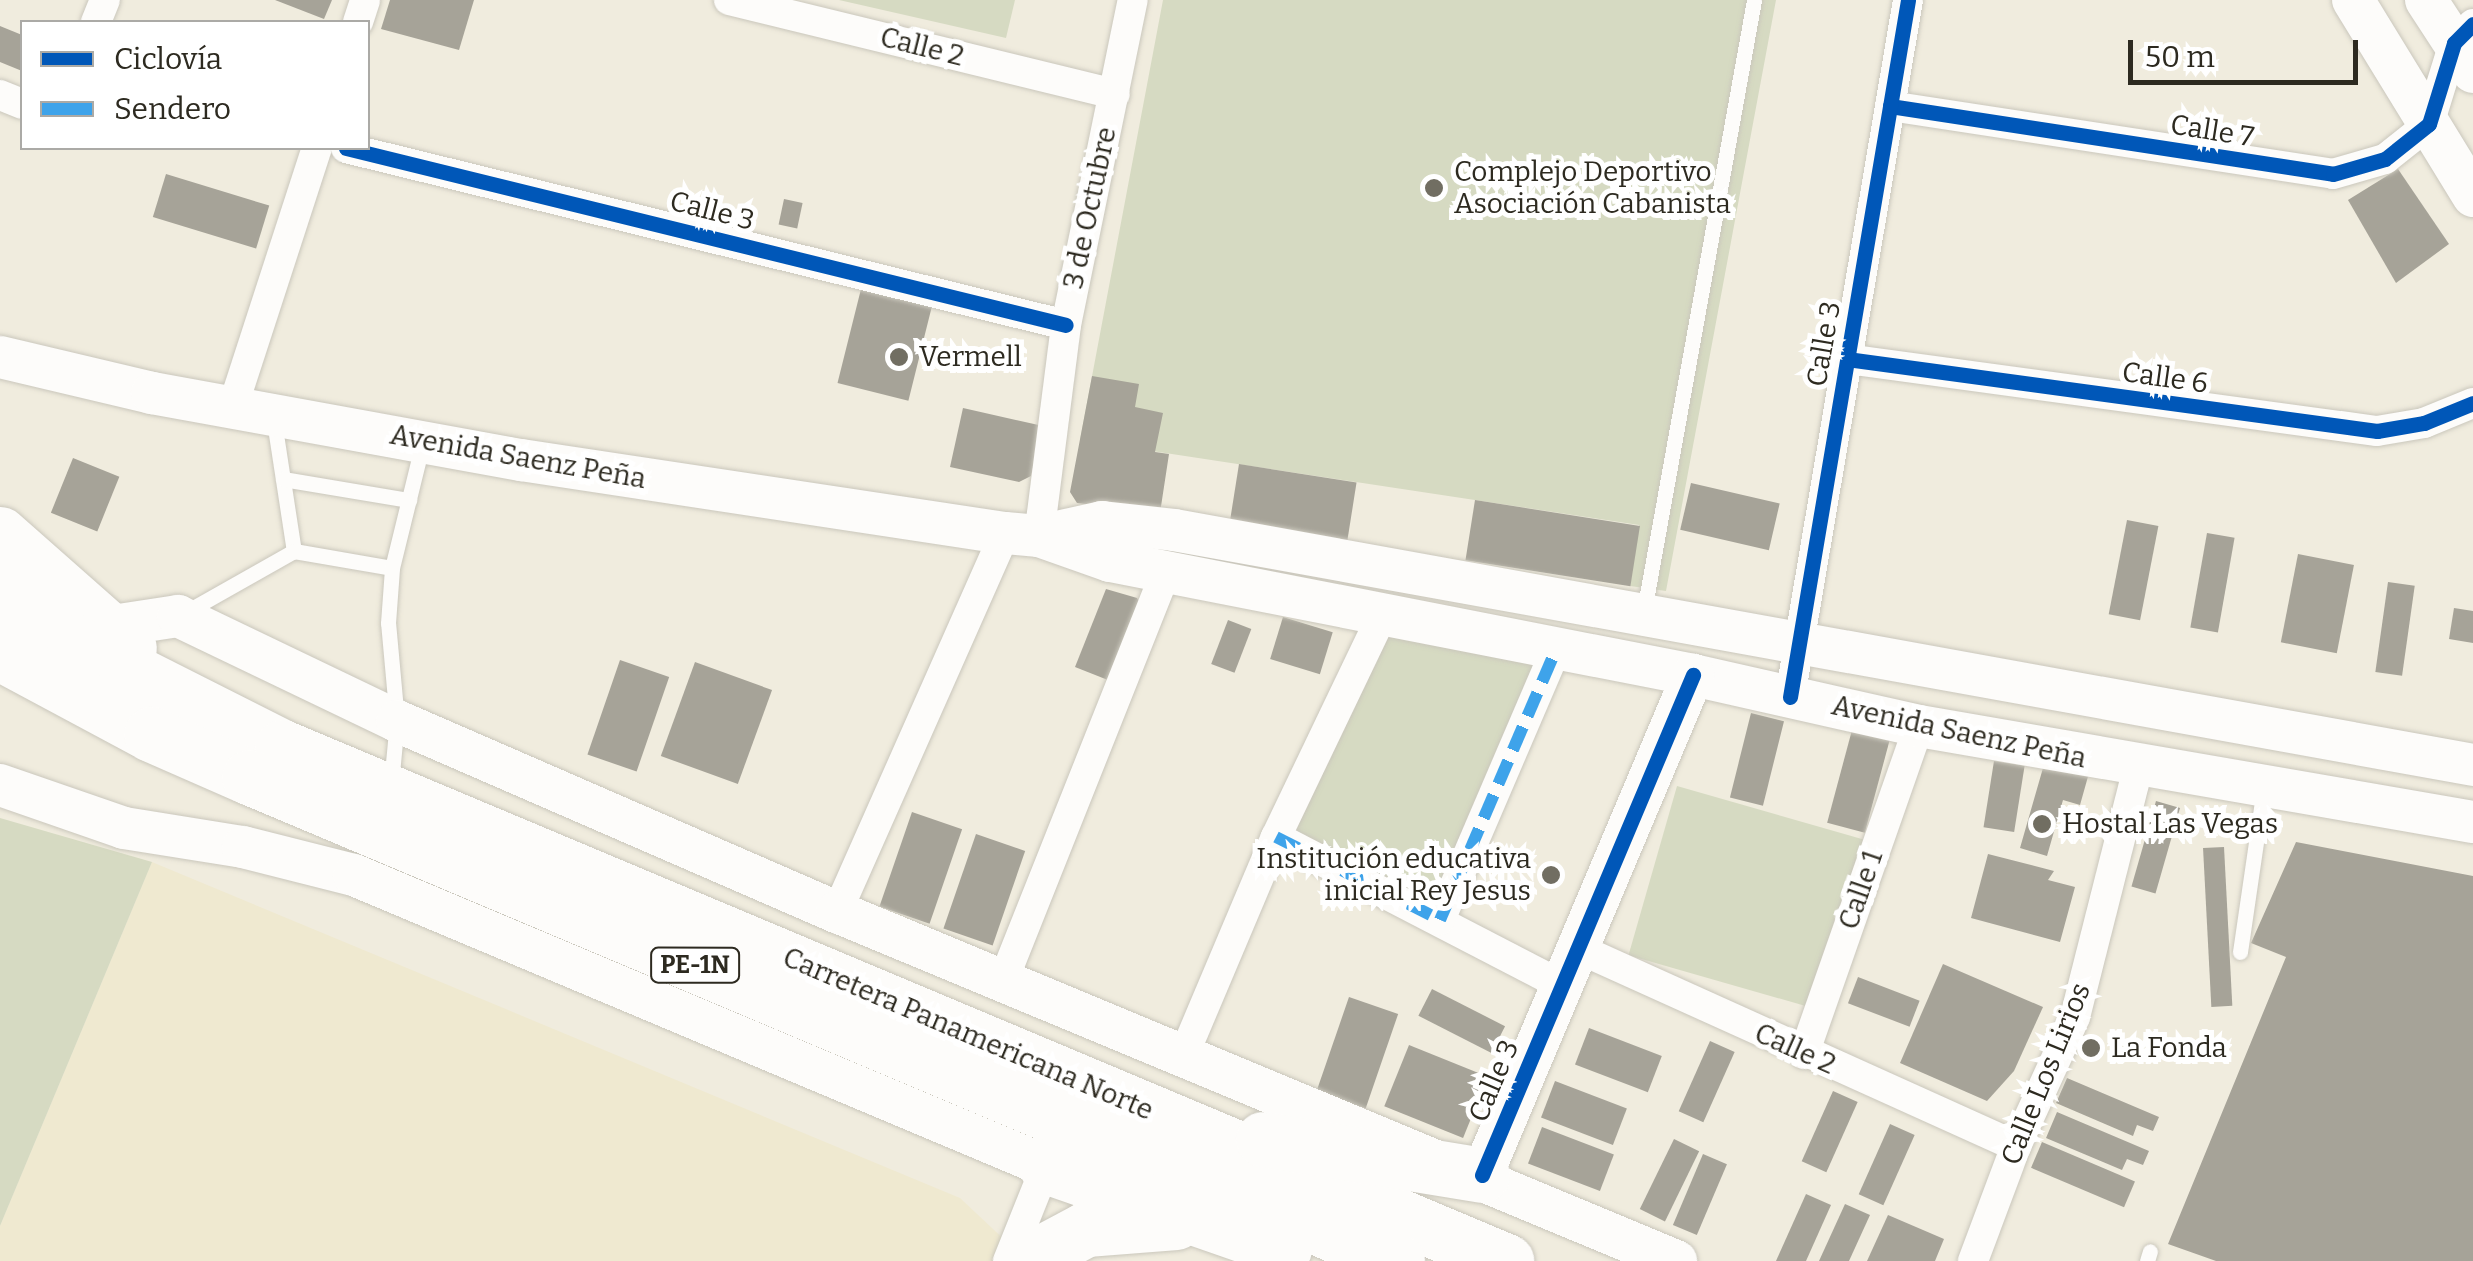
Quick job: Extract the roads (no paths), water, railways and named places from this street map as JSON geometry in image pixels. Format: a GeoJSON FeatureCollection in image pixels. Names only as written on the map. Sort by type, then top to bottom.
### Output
{"type":"FeatureCollection","features":[{"type":"Feature","properties":{"kind":"highway"},"geometry":{"type":"LineString","coordinates":[[0,534],[184,699]]}},
{"type":"Feature","properties":{"kind":"highway","name":"Carretera Panamericana Norte"},"geometry":{"type":"LineString","coordinates":[[0,595],[184,699],[390,792],[1506,1261]]}},
{"type":"Feature","properties":{"kind":"highway","name":"Carretera Panamericana Norte"},"geometry":{"type":"LineString","coordinates":[[0,653],[232,770],[1397,1261]]}},
{"type":"Feature","properties":{"kind":"highway"},"geometry":{"type":"LineString","coordinates":[[1210,1136],[1308,1142],[1482,1175]]}},
{"type":"Feature","properties":{"kind":"highway"},"geometry":{"type":"LineString","coordinates":[[1046,1166],[1320,1261]]}},
{"type":"Feature","properties":{"kind":"highway"},"geometry":{"type":"LineString","coordinates":[[1026,1261],[1060,1239],[1110,1224],[1219,1228]]}},
{"type":"Feature","properties":{"kind":"main road"},"geometry":{"type":"LineString","coordinates":[[2353,0],[2473,196]]}},
{"type":"Feature","properties":{"kind":"main road"},"geometry":{"type":"LineString","coordinates":[[2426,0],[2467,46]]}},
{"type":"Feature","properties":{"kind":"main road","name":"Avenida Saenz Peña"},"geometry":{"type":"LineString","coordinates":[[0,357],[423,442],[1022,535],[1165,573],[1381,618],[1693,675],[1919,726],[2138,768],[2473,822]]}},
{"type":"Feature","properties":{"kind":"main road","name":"Avenida Saenz Peña"},"geometry":{"type":"LineString","coordinates":[[1022,535],[1102,522],[1174,530],[1800,639],[2277,733],[2473,764]]}},
{"type":"Feature","properties":{"kind":"main road"},"geometry":{"type":"LineString","coordinates":[[106,626],[178,616],[398,721],[837,912],[1005,976],[1482,1175],[1676,1261]]}},
{"type":"Feature","properties":{"kind":"main road","name":"Calle 3"},"geometry":{"type":"LineString","coordinates":[[1482,1175],[1693,675]]}},
{"type":"Feature","properties":{"kind":"main road"},"geometry":{"type":"LineString","coordinates":[[2264,788],[2277,733]]}},
{"type":"Feature","properties":{"kind":"main road"},"geometry":{"type":"LineString","coordinates":[[0,785],[124,828],[275,853],[354,875],[1046,1166]]}},
{"type":"Feature","properties":{"kind":"street","name":"Calle 2"},"geometry":{"type":"LineString","coordinates":[[730,0],[1115,94]]}},
{"type":"Feature","properties":{"kind":"street","name":"3 de Octubre"},"geometry":{"type":"LineString","coordinates":[[837,912],[1022,535],[1133,0]]}},
{"type":"Feature","properties":{"kind":"street","name":"Calle 3"},"geometry":{"type":"LineString","coordinates":[[1790,697],[1908,0]]}},
{"type":"Feature","properties":{"kind":"street"},"geometry":{"type":"LineString","coordinates":[[2429,124],[2467,46]]}},
{"type":"Feature","properties":{"kind":"street","name":"Calle 7"},"geometry":{"type":"LineString","coordinates":[[1890,106],[2334,174],[2384,159],[2429,124]]}},
{"type":"Feature","properties":{"kind":"street"},"geometry":{"type":"LineString","coordinates":[[253,410],[317,150]]}},
{"type":"Feature","properties":{"kind":"street","name":"Calle 3"},"geometry":{"type":"LineString","coordinates":[[354,150],[1066,325]]}},
{"type":"Feature","properties":{"kind":"street","name":"Calle 6"},"geometry":{"type":"LineString","coordinates":[[1847,359],[2377,431],[2424,423],[2473,402]]}},
{"type":"Feature","properties":{"kind":"street"},"geometry":{"type":"LineString","coordinates":[[1005,976],[1165,573]]}},
{"type":"Feature","properties":{"kind":"street"},"geometry":{"type":"LineString","coordinates":[[1185,1052],[1276,837],[1381,618]]}},
{"type":"Feature","properties":{"kind":"street"},"geometry":{"type":"LineString","coordinates":[[1440,920],[1556,650]]}},
{"type":"Feature","properties":{"kind":"street","name":"Calle 1"},"geometry":{"type":"LineString","coordinates":[[1804,1054],[1919,726]]}},
{"type":"Feature","properties":{"kind":"street","name":"Calle Los Lirios"},"geometry":{"type":"LineString","coordinates":[[1973,1261],[2016,1146],[2075,1017],[2138,768]]}},
{"type":"Feature","properties":{"kind":"street","name":"Calle 2"},"geometry":{"type":"LineString","coordinates":[[1276,837],[1440,920],[1804,1054],[2016,1146]]}},
{"type":"Feature","properties":{"kind":"street"},"geometry":{"type":"LineString","coordinates":[[1008,1261],[1046,1166]]}},
{"type":"Feature","properties":{"kind":"lane"},"geometry":{"type":"LineString","coordinates":[[1644,612],[1754,0]]}},
{"type":"Feature","properties":{"kind":"lane"},"geometry":{"type":"LineString","coordinates":[[253,410],[282,479],[294,551]]}},
{"type":"Feature","properties":{"kind":"lane"},"geometry":{"type":"LineString","coordinates":[[390,792],[398,721],[388,624],[392,568],[423,442]]}},
{"type":"Feature","properties":{"kind":"lane"},"geometry":{"type":"LineString","coordinates":[[282,479],[409,500]]}},
{"type":"Feature","properties":{"kind":"lane"},"geometry":{"type":"LineString","coordinates":[[178,616],[294,551],[392,568]]}},
{"type":"Feature","properties":{"kind":"lane"},"geometry":{"type":"LineString","coordinates":[[2240,952],[2264,788]]}},
{"type":"Feature","properties":{"kind":"place","name":"Complejo Deportivo Asociación Cabanista"},"geometry":{"type":"Point","coordinates":[1434,188]}},
{"type":"Feature","properties":{"kind":"place","name":"Vermell"},"geometry":{"type":"Point","coordinates":[899,357]}},
{"type":"Feature","properties":{"kind":"place","name":"Hostal Las Vegas"},"geometry":{"type":"Point","coordinates":[2042,824]}},
{"type":"Feature","properties":{"kind":"place","name":"Institución educativa inicial Rey Jesus"},"geometry":{"type":"Point","coordinates":[1551,875]}},
{"type":"Feature","properties":{"kind":"place","name":"La Fonda"},"geometry":{"type":"Point","coordinates":[2091,1048]}}]}
